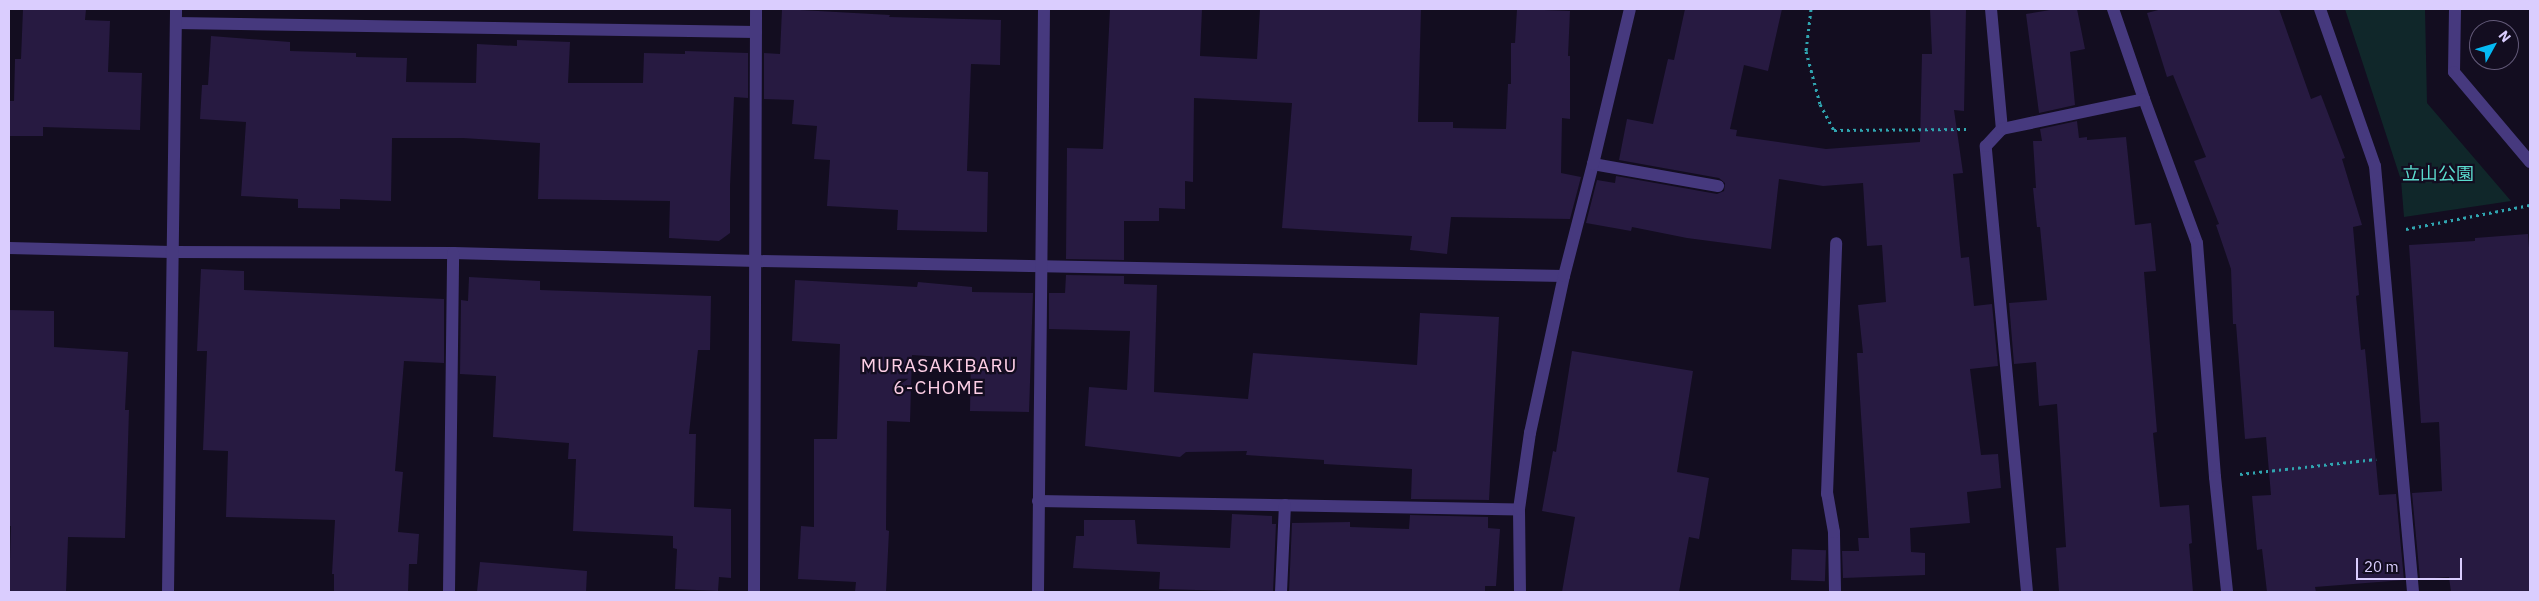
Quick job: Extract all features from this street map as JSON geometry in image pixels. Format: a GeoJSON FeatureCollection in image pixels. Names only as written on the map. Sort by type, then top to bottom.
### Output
{"type":"FeatureCollection","features":[{"type":"Feature","properties":{"kind":"street"},"geometry":{"type":"LineString","coordinates":[[168,592],[171,252],[176,9]]}},
{"type":"Feature","properties":{"kind":"street"},"geometry":{"type":"LineString","coordinates":[[754,592],[757,261],[756,9]]}},
{"type":"Feature","properties":{"kind":"street"},"geometry":{"type":"LineString","coordinates":[[1038,592],[1044,9]]}},
{"type":"Feature","properties":{"kind":"street"},"geometry":{"type":"LineString","coordinates":[[1520,592],[1519,509],[1530,433],[1564,276],[1594,164],[1630,9]]}},
{"type":"Feature","properties":{"kind":"street"},"geometry":{"type":"LineString","coordinates":[[1991,9],[2002,129]]}},
{"type":"Feature","properties":{"kind":"street"},"geometry":{"type":"LineString","coordinates":[[2114,9],[2144,99],[2197,243],[2215,477],[2227,592]]}},
{"type":"Feature","properties":{"kind":"street"},"geometry":{"type":"LineString","coordinates":[[2320,9],[2375,166],[2413,592]]}},
{"type":"Feature","properties":{"kind":"street"},"geometry":{"type":"LineString","coordinates":[[2455,9],[2454,72],[2530,162]]}},
{"type":"Feature","properties":{"kind":"street"},"geometry":{"type":"LineString","coordinates":[[176,23],[756,32]]}},
{"type":"Feature","properties":{"kind":"street"},"geometry":{"type":"LineString","coordinates":[[2027,592],[1986,146],[2002,129],[2144,99]]}},
{"type":"Feature","properties":{"kind":"street"},"geometry":{"type":"LineString","coordinates":[[1594,164],[1718,186]]}},
{"type":"Feature","properties":{"kind":"street"},"geometry":{"type":"LineString","coordinates":[[1835,592],[1834,532],[1827,494],[1836,243]]}},
{"type":"Feature","properties":{"kind":"street"},"geometry":{"type":"LineString","coordinates":[[9,248],[171,252],[453,253],[757,261],[1564,276]]}},
{"type":"Feature","properties":{"kind":"street"},"geometry":{"type":"LineString","coordinates":[[449,592],[453,253]]}},
{"type":"Feature","properties":{"kind":"street"},"geometry":{"type":"LineString","coordinates":[[1038,501],[1519,509]]}},
{"type":"Feature","properties":{"kind":"street"},"geometry":{"type":"LineString","coordinates":[[1281,592],[1286,505]]}},
{"type":"Feature","properties":{"kind":"path"},"geometry":{"type":"LineString","coordinates":[[1811,9],[1806,51],[1820,104],[1834,130],[2002,129]]}},
{"type":"Feature","properties":{"kind":"path"},"geometry":{"type":"LineString","coordinates":[[2381,234],[2530,205]]}},
{"type":"Feature","properties":{"kind":"path"},"geometry":{"type":"LineString","coordinates":[[2215,477],[2402,456]]}},
{"type":"Feature","properties":{"kind":"green space","name":"立山公園"},"geometry":{"type":"Polygon","coordinates":[[[2345,9],[2425,9],[2427,103],[2511,201],[2404,217],[2401,180],[2345,9]]]}},
{"type":"Feature","properties":{"kind":"building"},"geometry":{"type":"Polygon","coordinates":[[[23,9],[86,9],[85,20],[110,21],[108,72],[142,73],[140,130],[43,127],[43,136],[9,136],[9,101],[14,101],[15,59],[21,59],[23,9]]]}},
{"type":"Feature","properties":{"kind":"building"},"geometry":{"type":"Polygon","coordinates":[[[782,9],[890,15],[889,17],[1001,20],[1000,65],[971,64],[967,171],[988,172],[987,232],[897,230],[898,210],[827,206],[830,160],[814,159],[817,126],[792,124],[794,100],[764,99],[764,53],[780,54],[782,9]]]}},
{"type":"Feature","properties":{"kind":"building"},"geometry":{"type":"Polygon","coordinates":[[[1110,9],[1202,9],[1200,56],[1257,59],[1260,9],[1421,9],[1418,122],[1453,122],[1453,128],[1506,129],[1508,84],[1511,84],[1511,43],[1515,43],[1517,9],[1570,11],[1568,56],[1570,56],[1570,119],[1562,118],[1561,173],[1581,177],[1570,219],[1451,217],[1447,254],[1410,250],[1412,236],[1282,228],[1292,103],[1194,98],[1193,182],[1185,181],[1185,209],[1159,208],[1159,221],[1124,221],[1124,260],[1066,259],[1067,148],[1103,149],[1110,9]]]}},
{"type":"Feature","properties":{"kind":"building"},"geometry":{"type":"Polygon","coordinates":[[[1685,9],[1782,9],[1768,71],[1744,65],[1730,129],[1737,130],[1736,136],[1826,149],[1920,142],[1922,54],[1932,54],[1930,9],[1966,9],[1964,111],[1954,110],[1963,173],[1953,174],[1961,258],[1969,257],[1974,306],[1992,304],[1998,366],[1970,369],[1981,455],[1998,454],[2001,488],[1967,492],[1970,523],[1910,528],[1911,552],[1925,553],[1925,575],[1843,578],[1842,551],[1859,551],[1858,538],[1869,538],[1857,353],[1863,353],[1858,305],[1886,302],[1882,245],[1867,246],[1863,183],[1823,186],[1779,179],[1771,249],[1687,238],[1632,227],[1631,231],[1586,223],[1597,180],[1615,183],[1616,176],[1717,194],[1724,191],[1725,183],[1719,178],[1619,160],[1627,119],[1653,124],[1668,59],[1674,60],[1685,9]]]}},
{"type":"Feature","properties":{"kind":"building"},"geometry":{"type":"Polygon","coordinates":[[[2056,9],[2077,9],[2085,49],[2070,52],[2075,105],[2039,113],[2026,14],[2056,9]]]}},
{"type":"Feature","properties":{"kind":"building"},"geometry":{"type":"Polygon","coordinates":[[[2162,9],[2279,9],[2311,99],[2321,95],[2345,158],[2342,159],[2362,225],[2353,227],[2359,295],[2356,296],[2361,350],[2365,349],[2379,495],[2396,494],[2404,580],[2315,587],[2316,592],[2267,592],[2262,549],[2257,550],[2252,496],[2271,495],[2266,437],[2245,439],[2236,324],[2233,324],[2231,269],[2216,225],[2219,224],[2194,161],[2206,157],[2173,75],[2167,77],[2147,13],[2162,9]]]}},
{"type":"Feature","properties":{"kind":"building"},"geometry":{"type":"Polygon","coordinates":[[[211,36],[290,42],[290,51],[356,53],[356,57],[407,58],[406,82],[476,83],[477,44],[517,46],[517,40],[570,42],[568,83],[643,83],[644,53],[685,54],[685,51],[748,53],[748,98],[734,97],[730,233],[719,241],[669,238],[670,201],[538,199],[540,143],[463,138],[392,138],[391,201],[340,199],[340,209],[298,208],[298,199],[241,196],[246,122],[200,119],[202,85],[208,85],[211,36]]]}},
{"type":"Feature","properties":{"kind":"building"},"geometry":{"type":"Polygon","coordinates":[[[2077,121],[2079,138],[2087,137],[2087,140],[2126,137],[2135,225],[2151,223],[2156,271],[2144,272],[2157,432],[2153,433],[2160,507],[2189,505],[2192,543],[2189,544],[2193,592],[2059,592],[2056,548],[2066,547],[2057,404],[2039,406],[2036,362],[2014,364],[2009,303],[2047,300],[2040,227],[2037,227],[2033,188],[2036,188],[2033,141],[2042,141],[2040,129],[2077,121]]]}},
{"type":"Feature","properties":{"kind":"building"},"geometry":{"type":"Polygon","coordinates":[[[2528,234],[2530,261],[2530,592],[2451,592],[2449,577],[2420,579],[2412,493],[2442,491],[2439,422],[2421,423],[2409,245],[2475,241],[2475,238],[2528,234]]]}},
{"type":"Feature","properties":{"kind":"building"},"geometry":{"type":"Polygon","coordinates":[[[201,269],[244,271],[244,290],[444,299],[444,363],[404,361],[395,471],[403,472],[398,532],[419,534],[417,564],[409,564],[408,592],[334,592],[334,574],[332,574],[335,520],[226,517],[228,451],[203,450],[207,351],[197,351],[201,269]]]}},
{"type":"Feature","properties":{"kind":"building"},"geometry":{"type":"Polygon","coordinates":[[[1066,275],[1124,276],[1124,284],[1157,285],[1154,392],[1248,399],[1253,353],[1417,365],[1420,313],[1499,317],[1489,500],[1411,499],[1412,469],[1324,464],[1324,460],[1246,455],[1247,451],[1186,452],[1180,457],[1085,446],[1089,387],[1127,390],[1130,331],[1049,329],[1049,293],[1065,293],[1066,275]]]}},
{"type":"Feature","properties":{"kind":"building"},"geometry":{"type":"Polygon","coordinates":[[[469,277],[540,281],[540,290],[711,296],[710,350],[698,350],[689,434],[696,434],[694,507],[731,509],[731,578],[719,577],[718,591],[675,589],[677,549],[673,548],[673,536],[573,531],[576,459],[568,459],[569,443],[493,437],[496,376],[460,374],[461,300],[468,301],[469,277]]]}},
{"type":"Feature","properties":{"kind":"building"},"geometry":{"type":"Polygon","coordinates":[[[795,280],[917,287],[918,282],[972,287],[972,292],[1033,293],[1029,412],[970,411],[971,359],[912,355],[910,422],[887,421],[886,530],[889,531],[886,592],[855,592],[856,582],[798,579],[801,526],[814,527],[814,439],[837,439],[840,344],[792,341],[795,280]]]}},
{"type":"Feature","properties":{"kind":"building"},"geometry":{"type":"Polygon","coordinates":[[[9,310],[54,311],[54,347],[128,352],[125,410],[129,410],[125,538],[68,537],[66,592],[9,592],[11,526],[9,526],[9,310]]]}},
{"type":"Feature","properties":{"kind":"building"},"geometry":{"type":"Polygon","coordinates":[[[1572,351],[1693,371],[1677,472],[1709,478],[1699,539],[1689,537],[1679,592],[1562,592],[1575,517],[1542,511],[1553,451],[1556,452],[1572,351]]]}},
{"type":"Feature","properties":{"kind":"building"},"geometry":{"type":"Polygon","coordinates":[[[1232,514],[1272,516],[1272,524],[1276,524],[1273,592],[1159,589],[1160,572],[1073,568],[1076,536],[1084,536],[1084,520],[1135,520],[1137,544],[1230,548],[1232,514]]]}},
{"type":"Feature","properties":{"kind":"building"},"geometry":{"type":"Polygon","coordinates":[[[1410,515],[1488,517],[1488,528],[1500,529],[1496,586],[1485,586],[1485,592],[1289,592],[1292,523],[1350,522],[1350,527],[1409,529],[1410,515]]]}},
{"type":"Feature","properties":{"kind":"building"},"geometry":{"type":"Polygon","coordinates":[[[1792,549],[1826,550],[1825,581],[1791,580],[1792,549]]]}},
{"type":"Feature","properties":{"kind":"building"},"geometry":{"type":"Polygon","coordinates":[[[480,562],[587,571],[586,592],[477,592],[480,562]]]}},
{"type":"Feature","properties":{"kind":"district","name":"MURASAKIBARU 6-CHOME"},"geometry":{"type":"Point","coordinates":[939,377]}}]}
